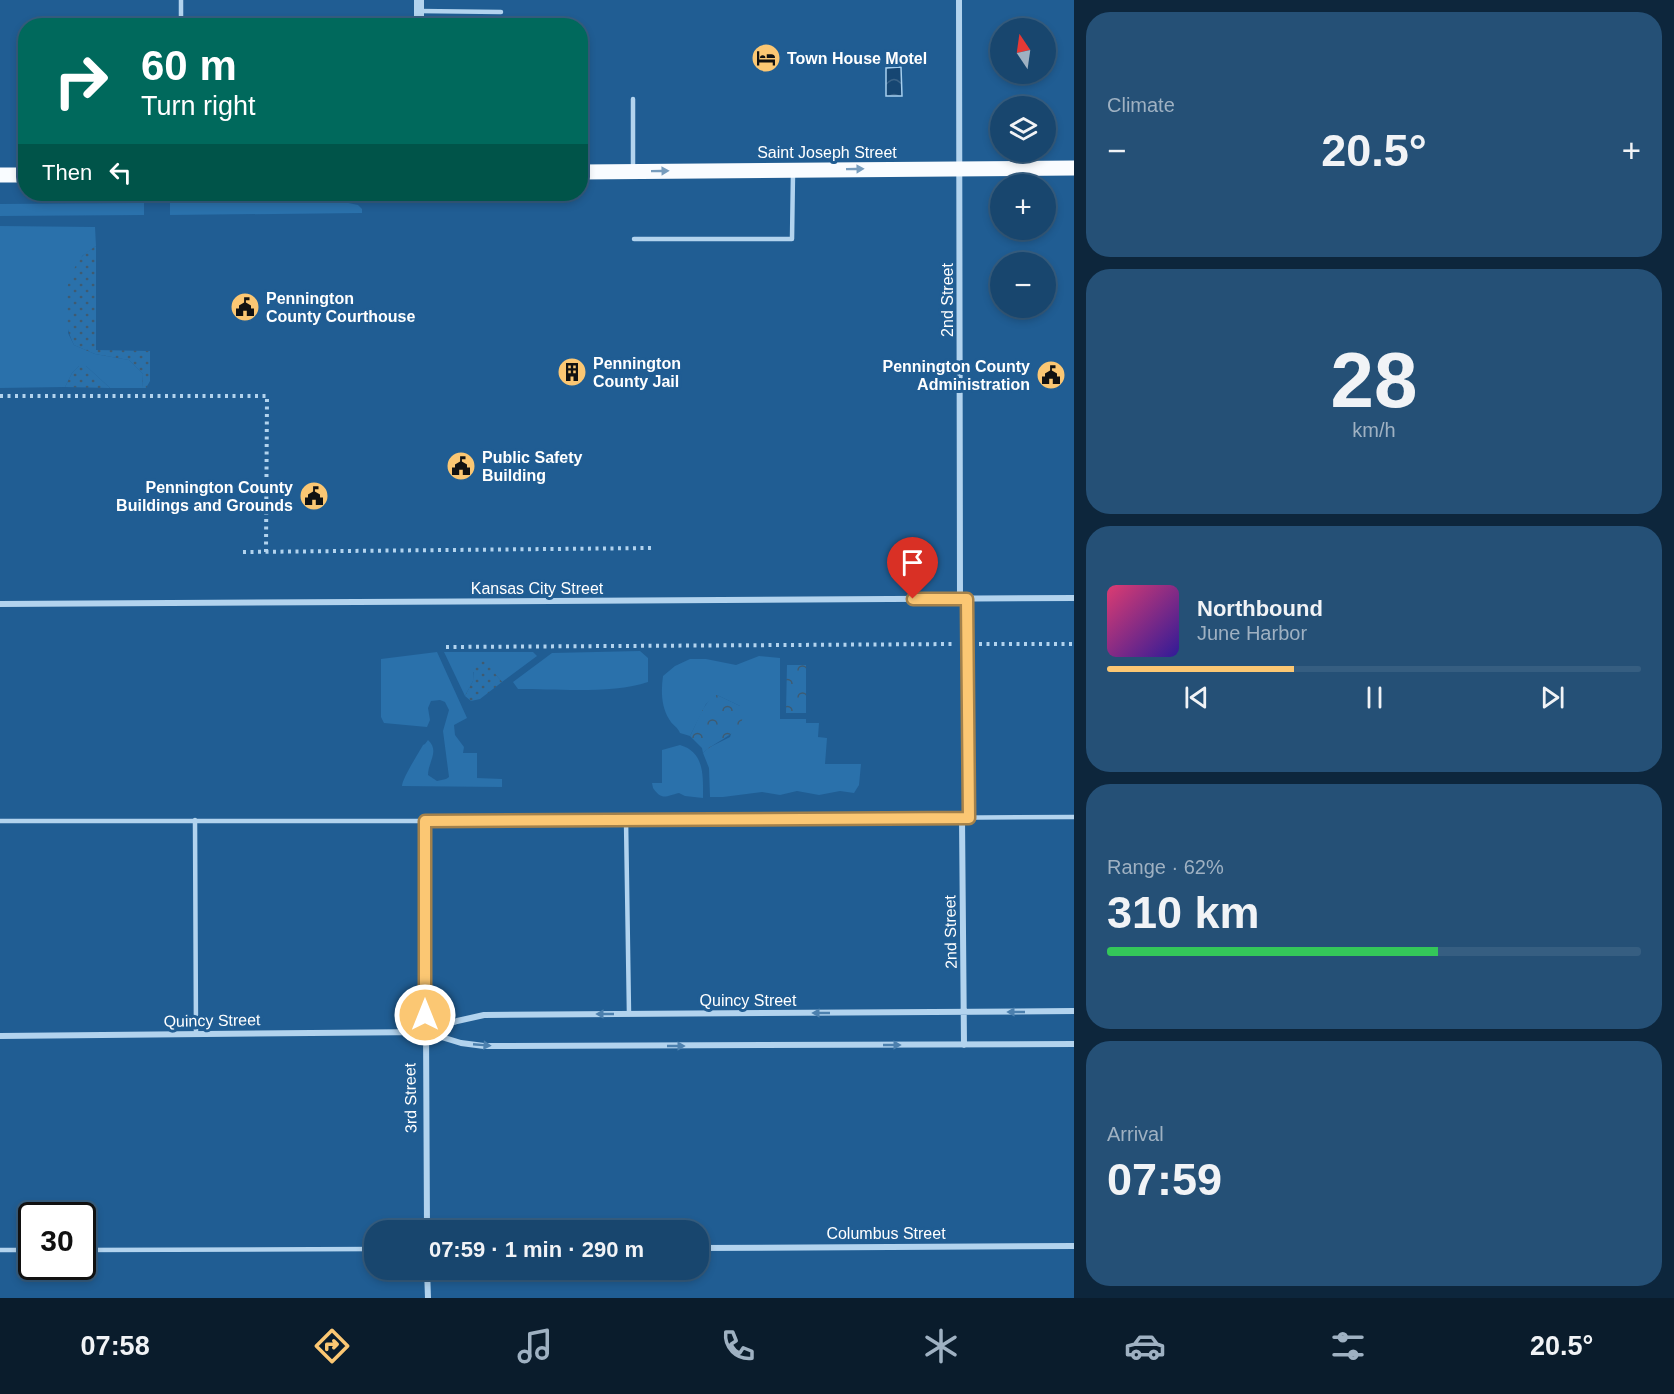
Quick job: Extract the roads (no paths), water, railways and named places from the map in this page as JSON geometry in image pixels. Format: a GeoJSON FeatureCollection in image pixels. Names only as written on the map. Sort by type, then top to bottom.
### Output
{"type":"FeatureCollection","features":[{"type":"Feature","properties":{"kind":"main road","name":"Saint Joseph Street"},"geometry":{"type":"LineString","coordinates":[[588,172],[1074,168]]}},
{"type":"Feature","properties":{"kind":"main road"},"geometry":{"type":"LineString","coordinates":[[0,175],[18,175]]}},
{"type":"Feature","properties":{"kind":"street","name":"2nd Street"},"geometry":{"type":"LineString","coordinates":[[959,0],[963,599]]}},
{"type":"Feature","properties":{"kind":"street","name":"Kansas City Street"},"geometry":{"type":"LineString","coordinates":[[0,604],[1074,598]]}},
{"type":"Feature","properties":{"kind":"street","name":"2nd Street"},"geometry":{"type":"LineString","coordinates":[[964,1045],[966,818]]}},
{"type":"Feature","properties":{"kind":"street","name":"3rd Street"},"geometry":{"type":"LineString","coordinates":[[425,821],[427,1220]]}},
{"type":"Feature","properties":{"kind":"street","name":"Quincy Street"},"geometry":{"type":"LineString","coordinates":[[425,1032],[484,1015],[1074,1011]]}},
{"type":"Feature","properties":{"kind":"street","name":"Quincy Street"},"geometry":{"type":"LineString","coordinates":[[0,1036],[425,1032],[461,1043],[484,1046],[1074,1044]]}},
{"type":"Feature","properties":{"kind":"street","name":"Columbus Street"},"geometry":{"type":"LineString","coordinates":[[709,1248],[1074,1246]]}},
{"type":"Feature","properties":{"kind":"street"},"geometry":{"type":"LineString","coordinates":[[427,1280],[428,1298]]}},
{"type":"Feature","properties":{"kind":"lane"},"geometry":{"type":"LineString","coordinates":[[181,0],[181,18]]}},
{"type":"Feature","properties":{"kind":"lane"},"geometry":{"type":"LineString","coordinates":[[419,5],[501,12]]}},
{"type":"Feature","properties":{"kind":"lane"},"geometry":{"type":"LineString","coordinates":[[633,99],[633,171]]}},
{"type":"Feature","properties":{"kind":"lane"},"geometry":{"type":"LineString","coordinates":[[634,240],[792,239],[793,170]]}},
{"type":"Feature","properties":{"kind":"lane"},"geometry":{"type":"LineString","coordinates":[[963,599],[967,644],[966,818]]}},
{"type":"Feature","properties":{"kind":"lane"},"geometry":{"type":"LineString","coordinates":[[0,821],[1074,817]]}},
{"type":"Feature","properties":{"kind":"lane"},"geometry":{"type":"LineString","coordinates":[[195,820],[196,1034]]}},
{"type":"Feature","properties":{"kind":"lane"},"geometry":{"type":"LineString","coordinates":[[626,820],[629,1014]]}},
{"type":"Feature","properties":{"kind":"lane"},"geometry":{"type":"LineString","coordinates":[[96,1250],[364,1249]]}},
{"type":"Feature","properties":{"kind":"lane"},"geometry":{"type":"LineString","coordinates":[[0,1250],[18,1250]]}},
{"type":"Feature","properties":{"kind":"water"},"geometry":{"type":"Polygon","coordinates":[[[901,67],[902,96],[886,96],[886,68],[901,67]]]}},
{"type":"Feature","properties":{"kind":"place","name":"Town House Motel"},"geometry":{"type":"Point","coordinates":[766,58]}},
{"type":"Feature","properties":{"kind":"place","name":"Pennington County Courthouse"},"geometry":{"type":"Point","coordinates":[245,307]}},
{"type":"Feature","properties":{"kind":"place","name":"Pennington County Jail"},"geometry":{"type":"Point","coordinates":[572,372]}},
{"type":"Feature","properties":{"kind":"place","name":"Pennington County Administration"},"geometry":{"type":"Point","coordinates":[1051,375]}},
{"type":"Feature","properties":{"kind":"place","name":"Public Safety Building"},"geometry":{"type":"Point","coordinates":[461,466]}},
{"type":"Feature","properties":{"kind":"place","name":"Pennington County Buildings and Grounds"},"geometry":{"type":"Point","coordinates":[314,496]}}]}
